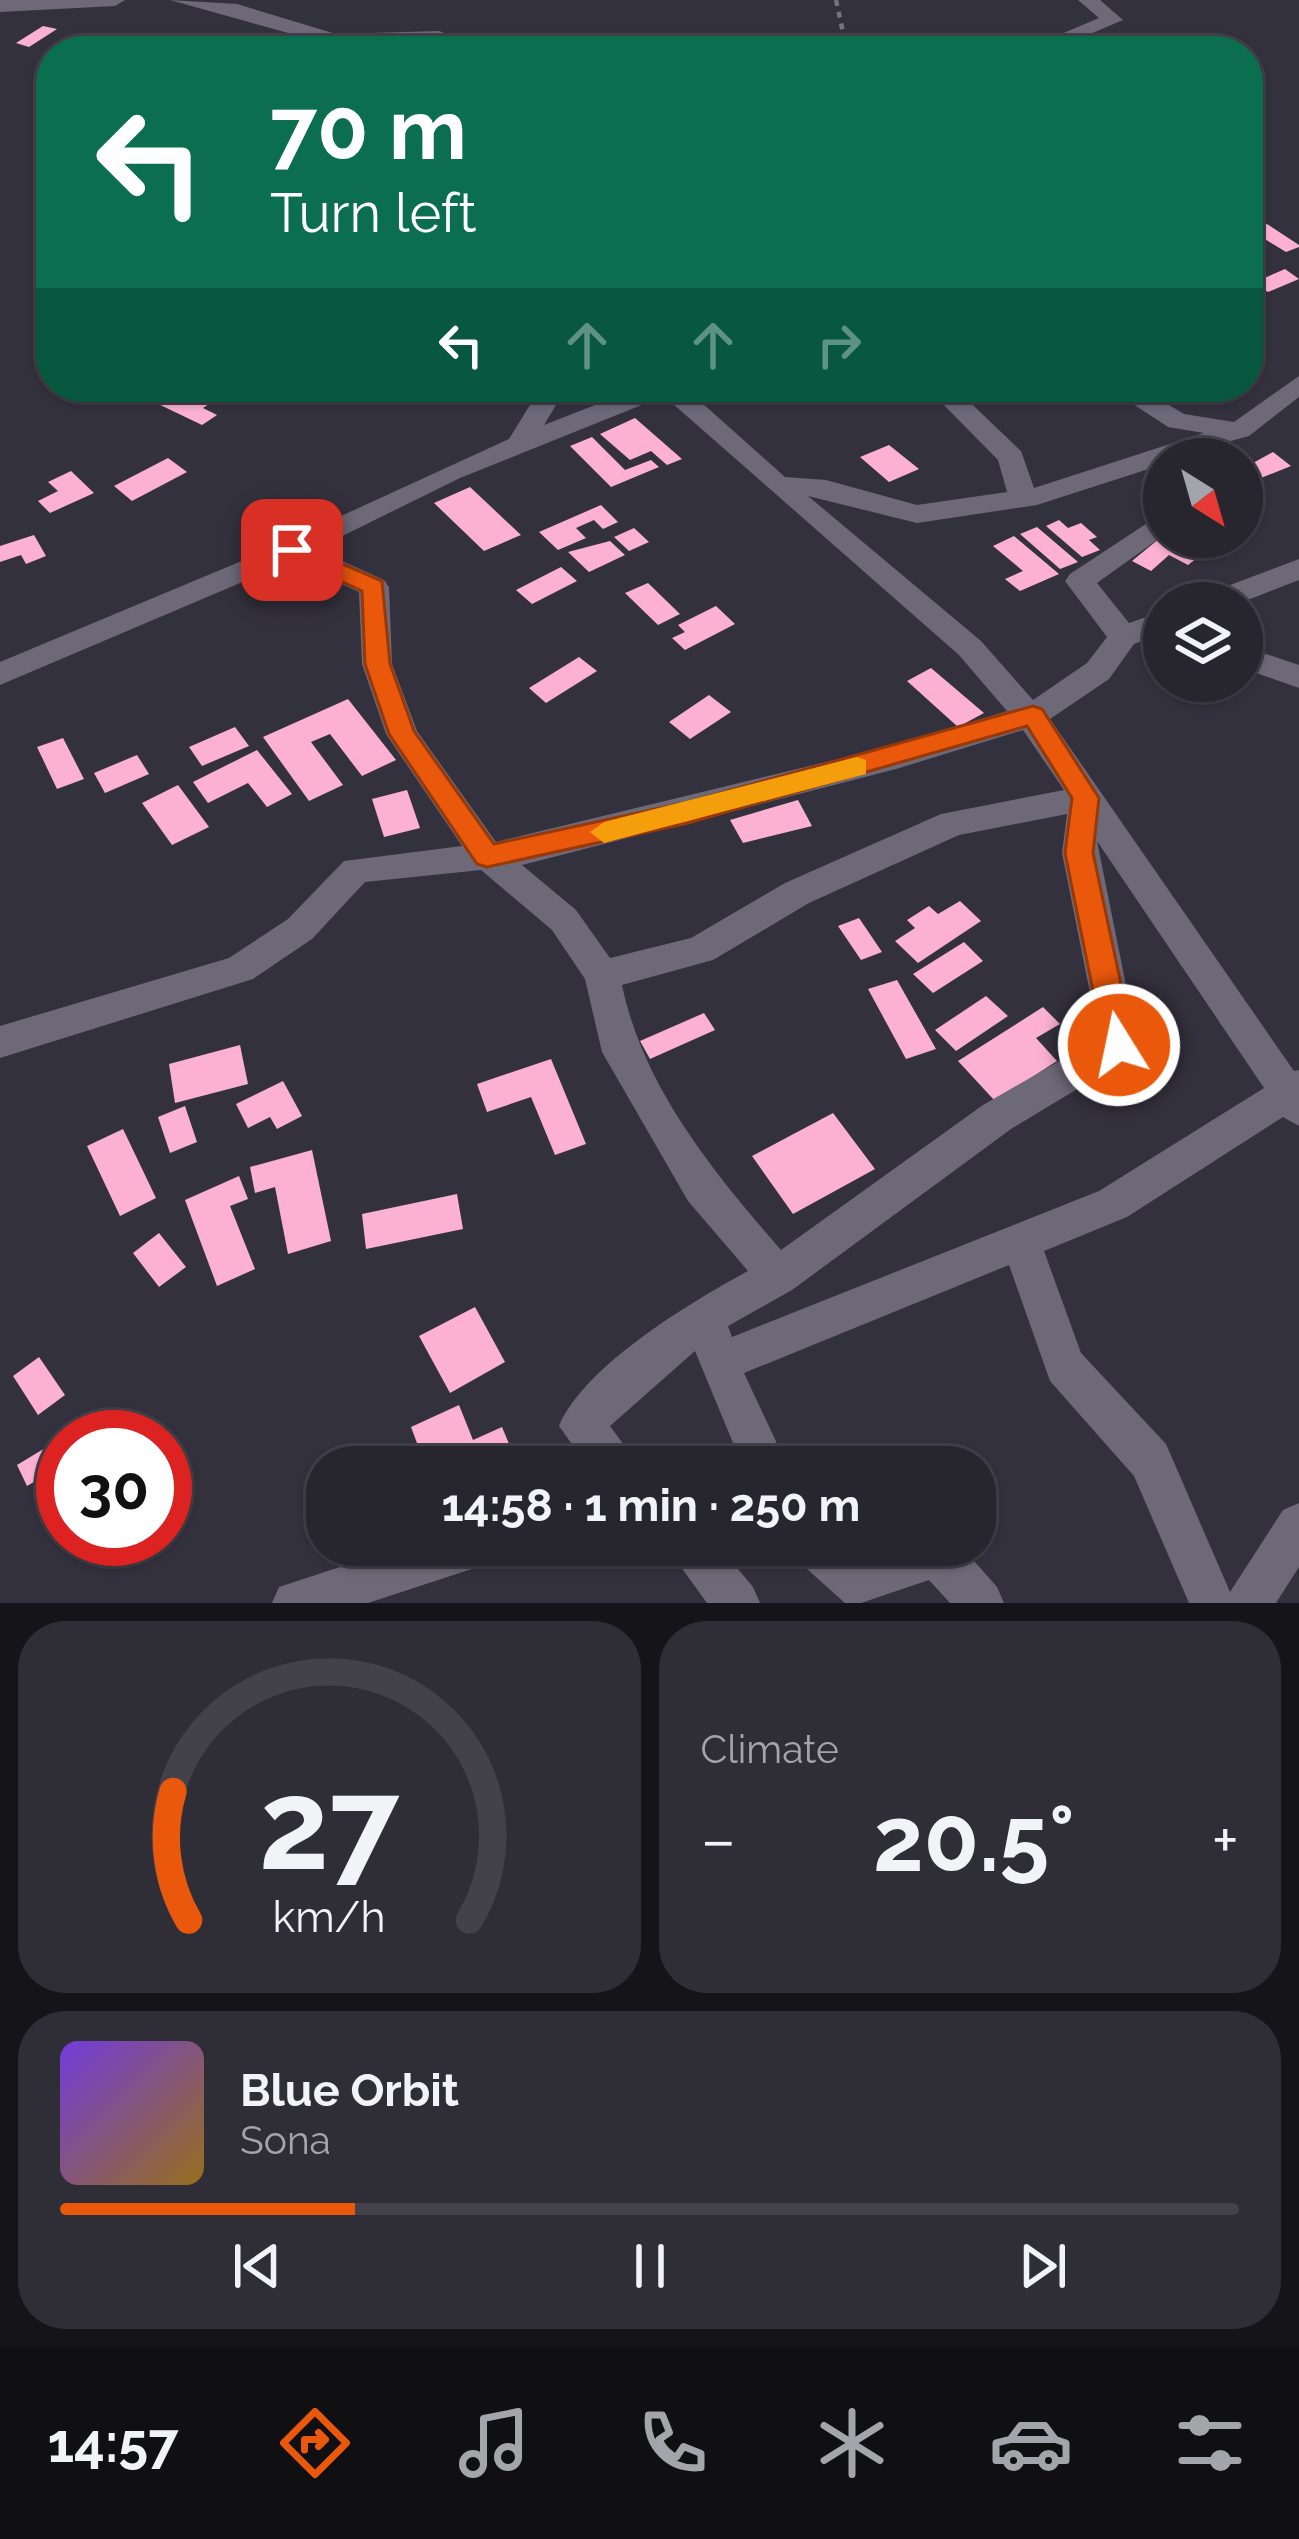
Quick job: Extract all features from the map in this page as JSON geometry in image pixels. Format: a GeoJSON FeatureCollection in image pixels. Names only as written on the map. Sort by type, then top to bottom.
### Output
{"type":"FeatureCollection","features":[{"type":"Feature","properties":{"kind":"street"},"geometry":{"type":"LineString","coordinates":[[0,6],[115,0]]}},
{"type":"Feature","properties":{"kind":"street"},"geometry":{"type":"LineString","coordinates":[[180,0],[236,10],[322,36]]}},
{"type":"Feature","properties":{"kind":"street"},"geometry":{"type":"LineString","coordinates":[[1071,36],[1113,20],[1088,0]]}},
{"type":"Feature","properties":{"kind":"street"},"geometry":{"type":"LineString","coordinates":[[1223,438],[1299,384]]}},
{"type":"Feature","properties":{"kind":"street"},"geometry":{"type":"LineString","coordinates":[[517,448],[545,402]]}},
{"type":"Feature","properties":{"kind":"street"},"geometry":{"type":"LineString","coordinates":[[0,674],[292,550],[450,472],[630,402]]}},
{"type":"Feature","properties":{"kind":"street"},"geometry":{"type":"LineString","coordinates":[[684,402],[970,648],[1033,715],[1295,1096],[1113,1204],[720,1362]]}},
{"type":"Feature","properties":{"kind":"street"},"geometry":{"type":"LineString","coordinates":[[954,402],[1011,457],[1023,498]]}},
{"type":"Feature","properties":{"kind":"street"},"geometry":{"type":"LineString","coordinates":[[1146,402],[1178,421],[1240,430]]}},
{"type":"Feature","properties":{"kind":"street"},"geometry":{"type":"LineString","coordinates":[[777,484],[826,489],[917,514],[1023,498],[1143,466]]}},
{"type":"Feature","properties":{"kind":"street"},"geometry":{"type":"LineString","coordinates":[[1143,536],[1080,581],[1143,623]]}},
{"type":"Feature","properties":{"kind":"street"},"geometry":{"type":"LineString","coordinates":[[292,550],[374,586],[377,664],[402,734],[487,856],[564,920],[602,976],[615,1041],[702,1188],[778,1276]]}},
{"type":"Feature","properties":{"kind":"street"},"geometry":{"type":"LineString","coordinates":[[1263,583],[1299,569]]}},
{"type":"Feature","properties":{"kind":"street"},"geometry":{"type":"LineString","coordinates":[[0,1042],[240,969],[300,929],[356,870],[487,856],[688,812],[1033,715],[1143,634]]}},
{"type":"Feature","properties":{"kind":"street"},"geometry":{"type":"LineString","coordinates":[[1263,664],[1299,677]]}},
{"type":"Feature","properties":{"kind":"street"},"geometry":{"type":"LineString","coordinates":[[602,976],[700,950],[797,893],[953,823],[1086,798]]}},
{"type":"Feature","properties":{"kind":"street"},"geometry":{"type":"LineString","coordinates":[[599,1446],[581,1426],[607,1397],[704,1317],[778,1276],[997,1117],[1119,1045],[1079,853],[1086,798]]}},
{"type":"Feature","properties":{"kind":"street"},"geometry":{"type":"LineString","coordinates":[[1021,1243],[1065,1366],[1150,1460],[1212,1603]]}},
{"type":"Feature","properties":{"kind":"street"},"geometry":{"type":"LineString","coordinates":[[704,1317],[757,1446]]}},
{"type":"Feature","properties":{"kind":"street"},"geometry":{"type":"LineString","coordinates":[[1249,1603],[1299,1526]]}},
{"type":"Feature","properties":{"kind":"street"},"geometry":{"type":"LineString","coordinates":[[295,1603],[413,1566]]}},
{"type":"Feature","properties":{"kind":"street"},"geometry":{"type":"LineString","coordinates":[[706,1566],[737,1603]]}},
{"type":"Feature","properties":{"kind":"street"},"geometry":{"type":"LineString","coordinates":[[834,1566],[851,1583],[901,1566]]}},
{"type":"Feature","properties":{"kind":"street"},"geometry":{"type":"LineString","coordinates":[[948,1566],[981,1603]]}},
{"type":"Feature","properties":{"kind":"path"},"geometry":{"type":"LineString","coordinates":[[836,0],[844,36]]}},
{"type":"Feature","properties":{"kind":"building"},"geometry":{"type":"Polygon","coordinates":[[[43,26],[57,29],[36,36],[29,47],[16,43],[43,26]]]}},
{"type":"Feature","properties":{"kind":"building"},"geometry":{"type":"Polygon","coordinates":[[[1263,226],[1299,247],[1286,252],[1263,238],[1263,226]]]}},
{"type":"Feature","properties":{"kind":"building"},"geometry":{"type":"Polygon","coordinates":[[[1285,269],[1299,279],[1268,292],[1263,289],[1263,279],[1285,269]]]}},
{"type":"Feature","properties":{"kind":"building"},"geometry":{"type":"Polygon","coordinates":[[[154,402],[209,404],[203,408],[217,415],[202,425],[154,402]]]}},
{"type":"Feature","properties":{"kind":"building"},"geometry":{"type":"Polygon","coordinates":[[[635,418],[682,459],[667,465],[651,451],[630,460],[600,434],[635,418]]]}},
{"type":"Feature","properties":{"kind":"building"},"geometry":{"type":"Polygon","coordinates":[[[592,437],[625,470],[651,460],[659,467],[611,487],[570,446],[592,437]]]}},
{"type":"Feature","properties":{"kind":"building"},"geometry":{"type":"Polygon","coordinates":[[[889,445],[919,469],[889,482],[860,457],[889,445]]]}},
{"type":"Feature","properties":{"kind":"building"},"geometry":{"type":"Polygon","coordinates":[[[1273,452],[1291,466],[1263,477],[1263,457],[1273,452]]]}},
{"type":"Feature","properties":{"kind":"building"},"geometry":{"type":"Polygon","coordinates":[[[168,458],[187,472],[132,501],[114,486],[168,458]]]}},
{"type":"Feature","properties":{"kind":"building"},"geometry":{"type":"Polygon","coordinates":[[[71,471],[94,493],[50,513],[38,501],[58,491],[48,482],[71,471]]]}},
{"type":"Feature","properties":{"kind":"building"},"geometry":{"type":"Polygon","coordinates":[[[470,487],[521,535],[484,551],[434,503],[470,487]]]}},
{"type":"Feature","properties":{"kind":"building"},"geometry":{"type":"Polygon","coordinates":[[[601,505],[618,522],[603,529],[594,520],[576,528],[586,538],[558,550],[539,532],[601,505]]]}},
{"type":"Feature","properties":{"kind":"building"},"geometry":{"type":"Polygon","coordinates":[[[1059,520],[1068,528],[1081,523],[1097,537],[1089,540],[1100,550],[1082,557],[1046,526],[1059,520]]]}},
{"type":"Feature","properties":{"kind":"building"},"geometry":{"type":"Polygon","coordinates":[[[1037,527],[1078,562],[1060,569],[1020,534],[1037,527]]]}},
{"type":"Feature","properties":{"kind":"building"},"geometry":{"type":"Polygon","coordinates":[[[634,528],[649,542],[629,551],[614,537],[634,528]]]}},
{"type":"Feature","properties":{"kind":"building"},"geometry":{"type":"Polygon","coordinates":[[[34,535],[46,556],[26,564],[21,555],[0,562],[0,546],[34,535]]]}},
{"type":"Feature","properties":{"kind":"building"},"geometry":{"type":"Polygon","coordinates":[[[1014,536],[1059,574],[1020,591],[1005,579],[1023,571],[993,546],[1014,536]]]}},
{"type":"Feature","properties":{"kind":"building"},"geometry":{"type":"Polygon","coordinates":[[[610,541],[625,555],[589,572],[568,552],[610,541]]]}},
{"type":"Feature","properties":{"kind":"building"},"geometry":{"type":"Polygon","coordinates":[[[1143,552],[1143,558],[1166,558],[1151,571],[1132,561],[1143,552]]]}},
{"type":"Feature","properties":{"kind":"building"},"geometry":{"type":"Polygon","coordinates":[[[561,567],[577,581],[532,604],[516,590],[561,567]]]}},
{"type":"Feature","properties":{"kind":"building"},"geometry":{"type":"Polygon","coordinates":[[[648,583],[680,614],[658,625],[625,593],[648,583]]]}},
{"type":"Feature","properties":{"kind":"building"},"geometry":{"type":"Polygon","coordinates":[[[716,606],[735,624],[685,650],[672,638],[685,632],[678,625],[716,606]]]}},
{"type":"Feature","properties":{"kind":"building"},"geometry":{"type":"Polygon","coordinates":[[[579,657],[597,671],[546,703],[529,688],[579,657]]]}},
{"type":"Feature","properties":{"kind":"building"},"geometry":{"type":"Polygon","coordinates":[[[931,668],[984,713],[958,727],[907,681],[931,668]]]}},
{"type":"Feature","properties":{"kind":"building"},"geometry":{"type":"Polygon","coordinates":[[[709,695],[731,712],[690,739],[669,722],[709,695]]]}},
{"type":"Feature","properties":{"kind":"building"},"geometry":{"type":"Polygon","coordinates":[[[348,699],[396,760],[362,776],[330,734],[311,742],[343,785],[309,801],[263,737],[348,699]]]}},
{"type":"Feature","properties":{"kind":"building"},"geometry":{"type":"Polygon","coordinates":[[[235,727],[249,746],[202,766],[189,747],[235,727]]]}},
{"type":"Feature","properties":{"kind":"building"},"geometry":{"type":"Polygon","coordinates":[[[63,738],[84,779],[57,789],[37,747],[63,738]]]}},
{"type":"Feature","properties":{"kind":"building"},"geometry":{"type":"Polygon","coordinates":[[[257,750],[292,794],[267,807],[248,783],[208,803],[193,782],[257,750]]]}},
{"type":"Feature","properties":{"kind":"building"},"geometry":{"type":"Polygon","coordinates":[[[137,755],[149,774],[105,793],[94,773],[137,755]]]}},
{"type":"Feature","properties":{"kind":"building"},"geometry":{"type":"Polygon","coordinates":[[[178,785],[209,827],[172,845],[142,803],[178,785]]]}},
{"type":"Feature","properties":{"kind":"building"},"geometry":{"type":"Polygon","coordinates":[[[407,790],[420,828],[384,837],[372,799],[407,790]]]}},
{"type":"Feature","properties":{"kind":"building"},"geometry":{"type":"Polygon","coordinates":[[[798,800],[812,826],[743,843],[730,820],[798,800]]]}},
{"type":"Feature","properties":{"kind":"building"},"geometry":{"type":"Polygon","coordinates":[[[960,901],[981,921],[918,963],[895,941],[915,928],[907,920],[929,906],[938,914],[960,901]]]}},
{"type":"Feature","properties":{"kind":"building"},"geometry":{"type":"Polygon","coordinates":[[[859,918],[882,952],[861,960],[838,926],[859,918]]]}},
{"type":"Feature","properties":{"kind":"building"},"geometry":{"type":"Polygon","coordinates":[[[964,942],[983,961],[933,993],[913,974],[964,942]]]}},
{"type":"Feature","properties":{"kind":"building"},"geometry":{"type":"Polygon","coordinates":[[[897,980],[936,1049],[906,1059],[868,989],[897,980]]]}},
{"type":"Feature","properties":{"kind":"building"},"geometry":{"type":"Polygon","coordinates":[[[986,996],[1008,1016],[956,1051],[935,1030],[986,996]]]}},
{"type":"Feature","properties":{"kind":"building"},"geometry":{"type":"Polygon","coordinates":[[[1043,1007],[1060,1024],[1036,1038],[1057,1061],[995,1101],[958,1061],[1043,1007]]]}},
{"type":"Feature","properties":{"kind":"building"},"geometry":{"type":"Polygon","coordinates":[[[704,1013],[715,1030],[650,1059],[640,1041],[704,1013]]]}},
{"type":"Feature","properties":{"kind":"building"},"geometry":{"type":"Polygon","coordinates":[[[240,1045],[248,1084],[175,1103],[169,1064],[240,1045]]]}},
{"type":"Feature","properties":{"kind":"building"},"geometry":{"type":"Polygon","coordinates":[[[551,1059],[586,1144],[555,1155],[531,1097],[487,1112],[477,1084],[551,1059]]]}},
{"type":"Feature","properties":{"kind":"building"},"geometry":{"type":"Polygon","coordinates":[[[283,1081],[302,1116],[277,1129],[270,1117],[248,1128],[236,1104],[283,1081]]]}},
{"type":"Feature","properties":{"kind":"building"},"geometry":{"type":"Polygon","coordinates":[[[185,1106],[197,1142],[170,1153],[158,1117],[185,1106]]]}},
{"type":"Feature","properties":{"kind":"building"},"geometry":{"type":"Polygon","coordinates":[[[833,1113],[875,1169],[793,1214],[752,1156],[833,1113]]]}},
{"type":"Feature","properties":{"kind":"building"},"geometry":{"type":"Polygon","coordinates":[[[123,1129],[156,1198],[120,1216],[87,1146],[123,1129]]]}},
{"type":"Feature","properties":{"kind":"building"},"geometry":{"type":"Polygon","coordinates":[[[312,1150],[331,1241],[288,1254],[275,1187],[255,1193],[250,1167],[312,1150]]]}},
{"type":"Feature","properties":{"kind":"building"},"geometry":{"type":"Polygon","coordinates":[[[239,1176],[248,1199],[230,1206],[255,1269],[217,1286],[185,1200],[239,1176]]]}},
{"type":"Feature","properties":{"kind":"building"},"geometry":{"type":"Polygon","coordinates":[[[457,1194],[463,1229],[366,1249],[362,1214],[457,1194]]]}},
{"type":"Feature","properties":{"kind":"building"},"geometry":{"type":"Polygon","coordinates":[[[159,1233],[186,1267],[159,1287],[133,1253],[159,1233]]]}},
{"type":"Feature","properties":{"kind":"building"},"geometry":{"type":"Polygon","coordinates":[[[475,1307],[505,1362],[450,1393],[419,1336],[475,1307]]]}},
{"type":"Feature","properties":{"kind":"building"},"geometry":{"type":"Polygon","coordinates":[[[39,1357],[65,1395],[36,1412],[13,1376],[39,1357]]]}},
{"type":"Feature","properties":{"kind":"building"},"geometry":{"type":"Polygon","coordinates":[[[459,1405],[473,1440],[502,1427],[510,1446],[418,1446],[411,1427],[459,1405]]]}},
{"type":"Feature","properties":{"kind":"building"},"geometry":{"type":"Polygon","coordinates":[[[36,1454],[36,1481],[27,1486],[17,1465],[36,1454]]]}},
{"type":"Feature","properties":{"kind":"slow traffic"},"geometry":{"type":"LineString","coordinates":[[604,832],[857,767]]}},
{"type":"Feature","properties":{"kind":"route"},"geometry":{"type":"LineString","coordinates":[[292,550],[374,586],[377,664],[402,734],[487,856],[519,853],[688,812],[1033,715],[1086,798],[1079,853],[1102,944],[1119,1045]]}}]}
